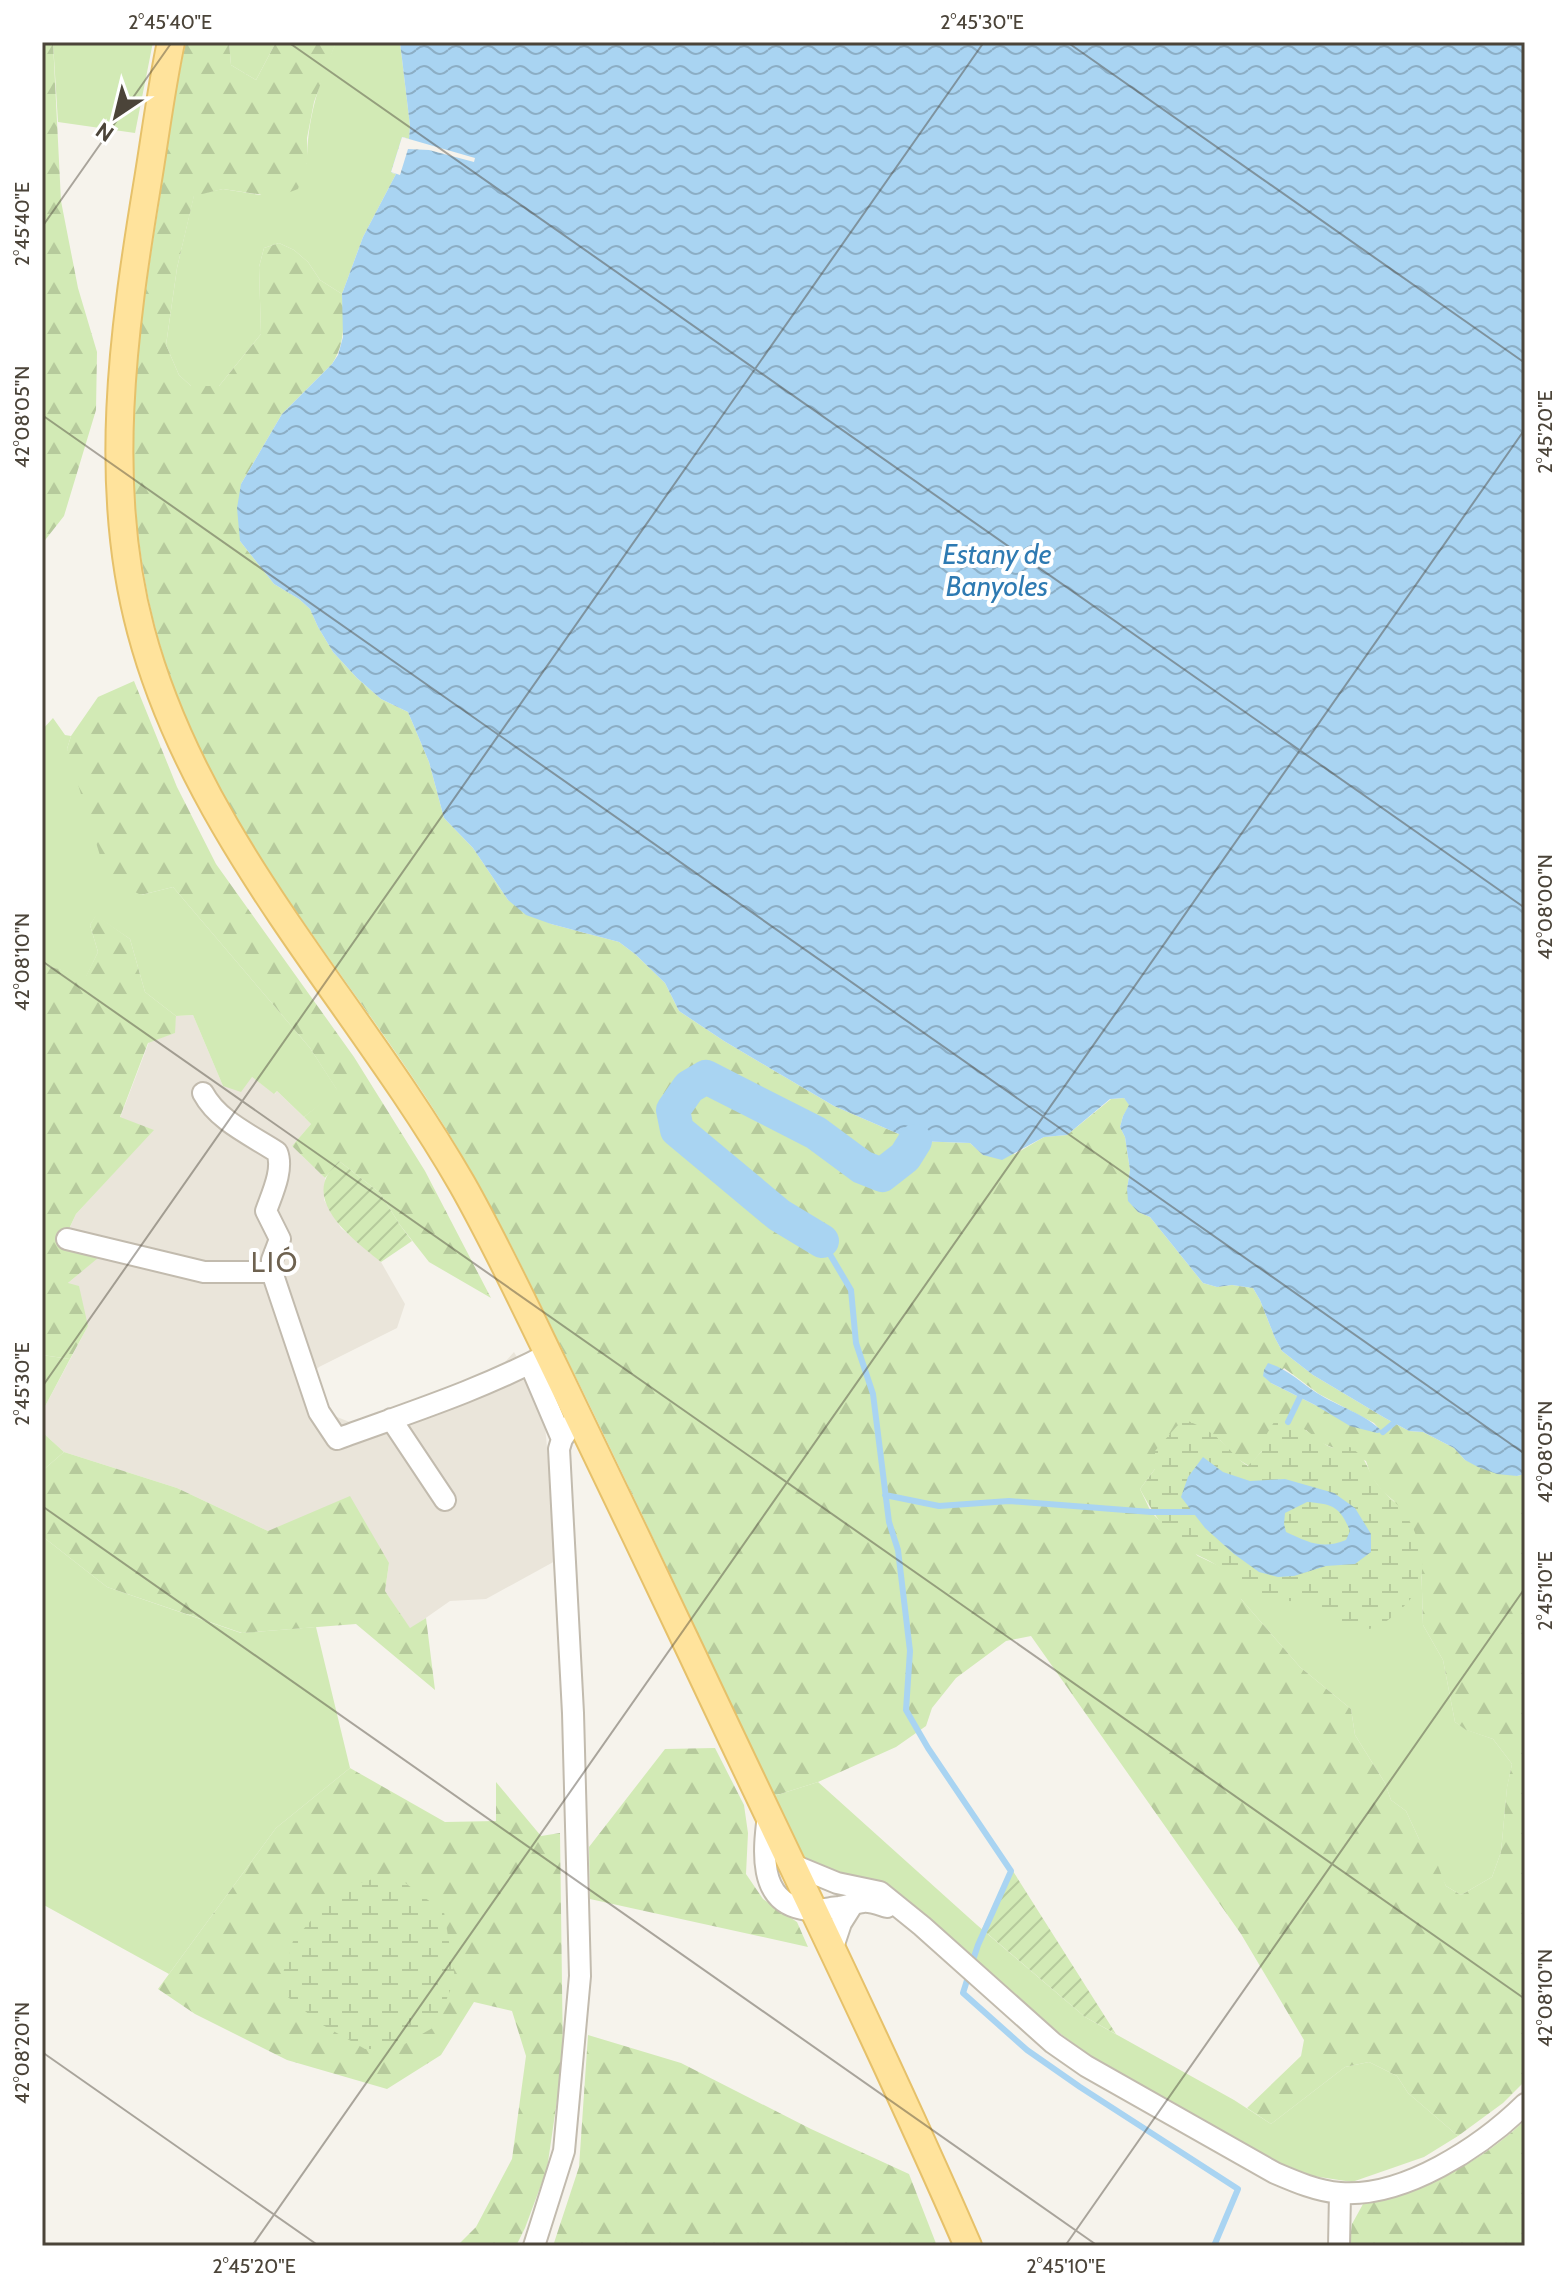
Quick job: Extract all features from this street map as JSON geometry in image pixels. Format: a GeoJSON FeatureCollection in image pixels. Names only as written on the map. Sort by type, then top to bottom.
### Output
{"type":"FeatureCollection","features":[{"type":"Feature","properties":{"kind":"main road"},"geometry":{"type":"LineString","coordinates":[[171,42],[126,330],[120,421],[120,486],[128,568],[141,630],[168,712],[187,756],[240,853],[422,1120],[506,1265],[539,1359],[578,1415],[920,2135],[968,2246]]}},
{"type":"Feature","properties":{"kind":"street"},"geometry":{"type":"LineString","coordinates":[[203,1093],[223,1117],[277,1152],[280,1159],[266,1211],[280,1239],[272,1260],[272,1272],[319,1412],[337,1439],[431,1406],[539,1359],[562,1439]]}},
{"type":"Feature","properties":{"kind":"street"},"geometry":{"type":"LineString","coordinates":[[67,1239],[204,1272],[272,1272]]}},
{"type":"Feature","properties":{"kind":"street"},"geometry":{"type":"LineString","coordinates":[[534,2246],[564,2151],[580,1976],[573,1713],[559,1449],[578,1415]]}},
{"type":"Feature","properties":{"kind":"street"},"geometry":{"type":"LineString","coordinates":[[391,1419],[445,1500]]}},
{"type":"Feature","properties":{"kind":"street"},"geometry":{"type":"LineString","coordinates":[[561,1465],[594,1449]]}},
{"type":"Feature","properties":{"kind":"street"},"geometry":{"type":"LineString","coordinates":[[768,1815],[764,1855],[768,1879],[777,1895],[803,1910],[865,1902],[902,1911]]}},
{"type":"Feature","properties":{"kind":"street"},"geometry":{"type":"LineString","coordinates":[[791,1864],[837,1883],[880,1892],[1053,2043],[1086,2066],[1275,2173],[1301,2184],[1340,2193],[1362,2193],[1392,2186],[1447,2163],[1525,2104]]}},
{"type":"Feature","properties":{"kind":"street"},"geometry":{"type":"LineString","coordinates":[[812,1909],[837,1883]]}},
{"type":"Feature","properties":{"kind":"street"},"geometry":{"type":"LineString","coordinates":[[832,1950],[841,1923],[853,1904]]}},
{"type":"Feature","properties":{"kind":"street"},"geometry":{"type":"LineString","coordinates":[[1339,2246],[1340,2193]]}},
{"type":"Feature","properties":{"kind":"shaded area"},"geometry":{"type":"Polygon","coordinates":[[[193,1015],[223,1086],[252,1077],[275,1094],[277,1091],[311,1124],[292,1146],[325,1178],[324,1200],[341,1228],[381,1262],[405,1304],[397,1328],[315,1371],[332,1415],[352,1423],[495,1373],[514,1352],[544,1414],[557,1560],[486,1599],[450,1601],[410,1629],[385,1591],[389,1563],[268,1531],[177,1488],[64,1452],[42,1432],[42,1412],[88,1326],[67,1284],[97,1258],[60,1249],[76,1214],[153,1130],[120,1118],[149,1042],[174,1033],[176,1016],[193,1015]]]}},
{"type":"Feature","properties":{"kind":"green space"},"geometry":{"type":"Polygon","coordinates":[[[42,42],[53,42],[61,201],[78,288],[97,352],[96,410],[64,516],[42,544],[42,42]]]}},
{"type":"Feature","properties":{"kind":"green space"},"geometry":{"type":"Polygon","coordinates":[[[53,42],[153,42],[135,133],[58,122],[53,42]]]}},
{"type":"Feature","properties":{"kind":"green space"},"geometry":{"type":"Polygon","coordinates":[[[186,42],[229,42],[231,65],[256,80],[276,42],[336,42],[314,102],[307,138],[307,163],[298,189],[277,197],[223,189],[194,196],[177,268],[166,345],[179,375],[191,386],[219,386],[261,334],[259,267],[264,248],[279,243],[294,250],[308,262],[320,280],[342,294],[343,330],[337,356],[282,414],[241,484],[240,541],[274,584],[310,609],[333,652],[357,678],[381,699],[408,712],[429,762],[444,818],[473,848],[508,900],[551,924],[619,942],[665,983],[679,1011],[834,1106],[915,1141],[970,1143],[983,1155],[1015,1154],[1044,1137],[1067,1135],[1111,1099],[1124,1098],[1130,1105],[1120,1127],[1125,1137],[1130,1170],[1127,1189],[1138,1212],[1150,1217],[1203,1283],[1217,1287],[1232,1285],[1253,1288],[1282,1351],[1313,1375],[1385,1418],[1454,1448],[1465,1460],[1517,1476],[1525,1474],[1525,2081],[1503,2103],[1458,2136],[1408,2093],[1397,2076],[1369,2062],[1345,2067],[1271,2124],[1247,2108],[1301,2056],[1304,2040],[1241,1934],[1031,1636],[1006,1641],[956,1678],[932,1708],[926,1726],[896,1747],[818,1782],[774,1796],[613,1453],[491,1208],[424,1094],[252,844],[198,746],[170,676],[143,568],[134,477],[134,431],[145,294],[186,42]],[[1284,1368],[1271,1383],[1382,1432],[1374,1423],[1319,1394],[1284,1368]],[[1306,1430],[1262,1451],[1249,1466],[1236,1458],[1220,1440],[1155,1469],[1140,1489],[1151,1512],[1198,1556],[1217,1565],[1239,1583],[1241,1599],[1300,1667],[1351,1709],[1355,1735],[1385,1783],[1391,1800],[1406,1811],[1419,1839],[1431,1848],[1446,1886],[1461,1895],[1492,1877],[1501,1852],[1512,1764],[1493,1739],[1466,1730],[1455,1722],[1443,1660],[1423,1625],[1421,1557],[1394,1501],[1371,1476],[1366,1461],[1319,1442],[1306,1430]]]}},
{"type":"Feature","properties":{"kind":"green space"},"geometry":{"type":"Polygon","coordinates":[[[229,42],[276,42],[256,80],[231,65],[229,42]]]}},
{"type":"Feature","properties":{"kind":"green space"},"geometry":{"type":"Polygon","coordinates":[[[336,42],[400,42],[410,126],[409,139],[403,137],[392,173],[396,174],[363,237],[342,294],[320,280],[308,262],[294,250],[279,243],[264,248],[259,267],[261,334],[219,386],[191,386],[179,375],[166,345],[177,268],[194,195],[223,189],[260,195],[307,163],[315,101],[336,42]]]}},
{"type":"Feature","properties":{"kind":"green space"},"geometry":{"type":"Polygon","coordinates":[[[134,681],[177,787],[216,864],[354,1057],[425,1171],[491,1298],[429,1262],[380,1193],[339,1161],[325,1178],[292,1146],[311,1124],[304,1117],[337,1090],[310,1048],[173,887],[141,895],[107,878],[67,749],[71,736],[98,697],[134,681]]]}},
{"type":"Feature","properties":{"kind":"green space"},"geometry":{"type":"Polygon","coordinates":[[[53,718],[65,735],[71,736],[67,749],[141,895],[173,887],[310,1048],[338,1091],[304,1117],[277,1091],[274,1094],[252,1077],[241,1092],[223,1086],[193,1015],[176,1016],[145,992],[130,939],[96,916],[90,925],[98,952],[86,977],[47,966],[42,960],[42,730],[53,718]]]}},
{"type":"Feature","properties":{"kind":"green space"},"geometry":{"type":"Polygon","coordinates":[[[96,915],[130,939],[145,992],[176,1016],[175,1033],[148,1043],[120,1117],[154,1130],[76,1214],[60,1248],[98,1258],[68,1283],[79,1286],[88,1326],[70,1359],[42,1355],[42,960],[47,966],[86,976],[98,952],[90,925],[96,915]]]}},
{"type":"Feature","properties":{"kind":"green space"},"geometry":{"type":"Polygon","coordinates":[[[339,1161],[380,1193],[412,1241],[381,1262],[339,1225],[325,1201],[327,1176],[339,1161]]]}},
{"type":"Feature","properties":{"kind":"green space"},"geometry":{"type":"Polygon","coordinates":[[[42,1355],[70,1359],[42,1412],[42,1355]]]}},
{"type":"Feature","properties":{"kind":"green space"},"geometry":{"type":"Polygon","coordinates":[[[1186,1420],[1212,1434],[1248,1466],[1262,1451],[1262,1442],[1274,1422],[1299,1427],[1331,1447],[1350,1447],[1356,1451],[1381,1489],[1403,1511],[1416,1535],[1422,1573],[1409,1601],[1378,1626],[1355,1629],[1308,1604],[1259,1595],[1216,1565],[1183,1547],[1153,1512],[1140,1489],[1155,1469],[1155,1451],[1186,1420]]]}},
{"type":"Feature","properties":{"kind":"green space"},"geometry":{"type":"Polygon","coordinates":[[[42,1432],[64,1452],[42,1471],[42,1432]]]}},
{"type":"Feature","properties":{"kind":"green space"},"geometry":{"type":"Polygon","coordinates":[[[64,1452],[177,1488],[268,1531],[350,1496],[389,1563],[385,1591],[410,1628],[426,1618],[435,1690],[356,1624],[242,1633],[107,1587],[42,1536],[42,1471],[64,1452]]]}},
{"type":"Feature","properties":{"kind":"green space"},"geometry":{"type":"Polygon","coordinates":[[[1155,1469],[1421,1557],[1423,1625],[1443,1660],[1455,1722],[1467,1730],[1493,1739],[1512,1764],[1501,1852],[1492,1877],[1461,1895],[1446,1886],[1406,1811],[1391,1800],[1385,1783],[1355,1735],[1351,1709],[1300,1667],[1241,1599],[1155,1469]]]}},
{"type":"Feature","properties":{"kind":"green space"},"geometry":{"type":"Polygon","coordinates":[[[42,1536],[107,1587],[241,1633],[316,1627],[350,1768],[276,1828],[169,1974],[42,1904],[42,1536]]]}},
{"type":"Feature","properties":{"kind":"green space"},"geometry":{"type":"Polygon","coordinates":[[[715,1748],[744,1805],[748,1833],[746,1874],[763,1899],[797,1922],[808,1947],[590,1899],[589,1847],[665,1749],[715,1748]]]}},
{"type":"Feature","properties":{"kind":"green space"},"geometry":{"type":"Polygon","coordinates":[[[350,1768],[445,1822],[496,1821],[496,1782],[541,1836],[560,1833],[563,2059],[547,2169],[516,2246],[457,2246],[476,2227],[512,2159],[526,2056],[512,2011],[474,2002],[441,2055],[387,2089],[287,2060],[195,2014],[158,1989],[276,1828],[350,1768]]]}},
{"type":"Feature","properties":{"kind":"green space"},"geometry":{"type":"Polygon","coordinates":[[[818,1782],[1085,2017],[1271,2124],[1345,2067],[1369,2062],[1397,2076],[1408,2093],[1458,2136],[1424,2157],[1352,2182],[1313,2176],[1279,2163],[1097,2061],[888,1888],[868,1879],[838,1876],[805,1859],[774,1796],[818,1782]]]}},
{"type":"Feature","properties":{"kind":"green space"},"geometry":{"type":"Polygon","coordinates":[[[1011,1868],[1116,2034],[1085,2017],[982,1929],[1011,1868]]]}},
{"type":"Feature","properties":{"kind":"green space"},"geometry":{"type":"Polygon","coordinates":[[[392,1873],[444,1912],[455,1978],[436,2026],[396,2049],[365,2049],[321,2024],[278,1989],[293,1941],[338,1890],[392,1873]]]}},
{"type":"Feature","properties":{"kind":"green space"},"geometry":{"type":"Polygon","coordinates":[[[588,2035],[681,2063],[811,2129],[909,2174],[937,2246],[553,2246],[579,2167],[588,2035]]]}},
{"type":"Feature","properties":{"kind":"green space"},"geometry":{"type":"Polygon","coordinates":[[[1525,2120],[1525,2246],[1349,2246],[1352,2224],[1363,2204],[1407,2191],[1450,2173],[1490,2149],[1525,2120]]]}},
{"type":"Feature","properties":{"kind":"water","name":"Estany de Banyoles"},"geometry":{"type":"Polygon","coordinates":[[[400,42],[1525,42],[1525,1474],[1497,1474],[1478,1467],[1465,1460],[1454,1448],[1385,1418],[1313,1375],[1282,1351],[1253,1288],[1232,1285],[1217,1287],[1203,1283],[1150,1217],[1138,1212],[1128,1201],[1130,1170],[1125,1137],[1120,1127],[1129,1105],[1124,1098],[1110,1099],[1067,1135],[1044,1137],[1002,1160],[983,1155],[970,1143],[915,1141],[834,1106],[679,1011],[665,983],[619,942],[526,915],[508,900],[473,848],[444,818],[429,762],[408,712],[381,699],[357,678],[333,652],[310,609],[274,584],[240,541],[237,508],[241,484],[282,414],[338,355],[343,337],[342,294],[363,237],[396,174],[391,172],[402,137],[409,139],[400,42]]]}},
{"type":"Feature","properties":{"kind":"water"},"geometry":{"type":"Polygon","coordinates":[[[1268,1363],[1368,1420],[1383,1432],[1350,1426],[1271,1383],[1263,1376],[1268,1363]]]}},
{"type":"Feature","properties":{"kind":"water"},"geometry":{"type":"Polygon","coordinates":[[[1203,1457],[1223,1472],[1250,1481],[1285,1479],[1334,1493],[1355,1508],[1371,1534],[1371,1552],[1355,1564],[1326,1566],[1294,1576],[1278,1577],[1259,1572],[1205,1528],[1181,1497],[1188,1477],[1203,1457]],[[1307,1502],[1285,1513],[1286,1532],[1308,1542],[1322,1544],[1346,1540],[1350,1531],[1339,1511],[1329,1505],[1307,1502]]]}},
{"type":"Feature","properties":{"kind":"pier"},"geometry":{"type":"Polygon","coordinates":[[[402,137],[475,158],[474,162],[429,150],[408,149],[400,175],[391,172],[402,137]]]}},
{"type":"Feature","properties":{"kind":"waterway"},"geometry":{"type":"LineString","coordinates":[[822,1241],[779,1215],[677,1130],[673,1110],[689,1087],[706,1077],[816,1133],[862,1167],[882,1175],[905,1157],[915,1141]]}},
{"type":"Feature","properties":{"kind":"waterway"},"geometry":{"type":"LineString","coordinates":[[822,1241],[851,1290],[856,1343],[873,1394],[889,1522],[898,1550],[910,1651],[906,1710],[1011,1871],[972,1963]]}},
{"type":"Feature","properties":{"kind":"waterway"},"geometry":{"type":"LineString","coordinates":[[1288,1422],[1300,1397]]}},
{"type":"Feature","properties":{"kind":"waterway"},"geometry":{"type":"LineString","coordinates":[[1383,1432],[1395,1422]]}},
{"type":"Feature","properties":{"kind":"waterway"},"geometry":{"type":"LineString","coordinates":[[885,1495],[939,1506],[1009,1501],[1151,1512],[1194,1512]]}},
{"type":"Feature","properties":{"kind":"waterway"},"geometry":{"type":"LineString","coordinates":[[969,1974],[963,1993],[1027,2050],[1238,2189],[1214,2246]]}},
{"type":"Feature","properties":{"kind":"district","name":"LIÓ"},"geometry":{"type":"Point","coordinates":[275,1262]}}]}
